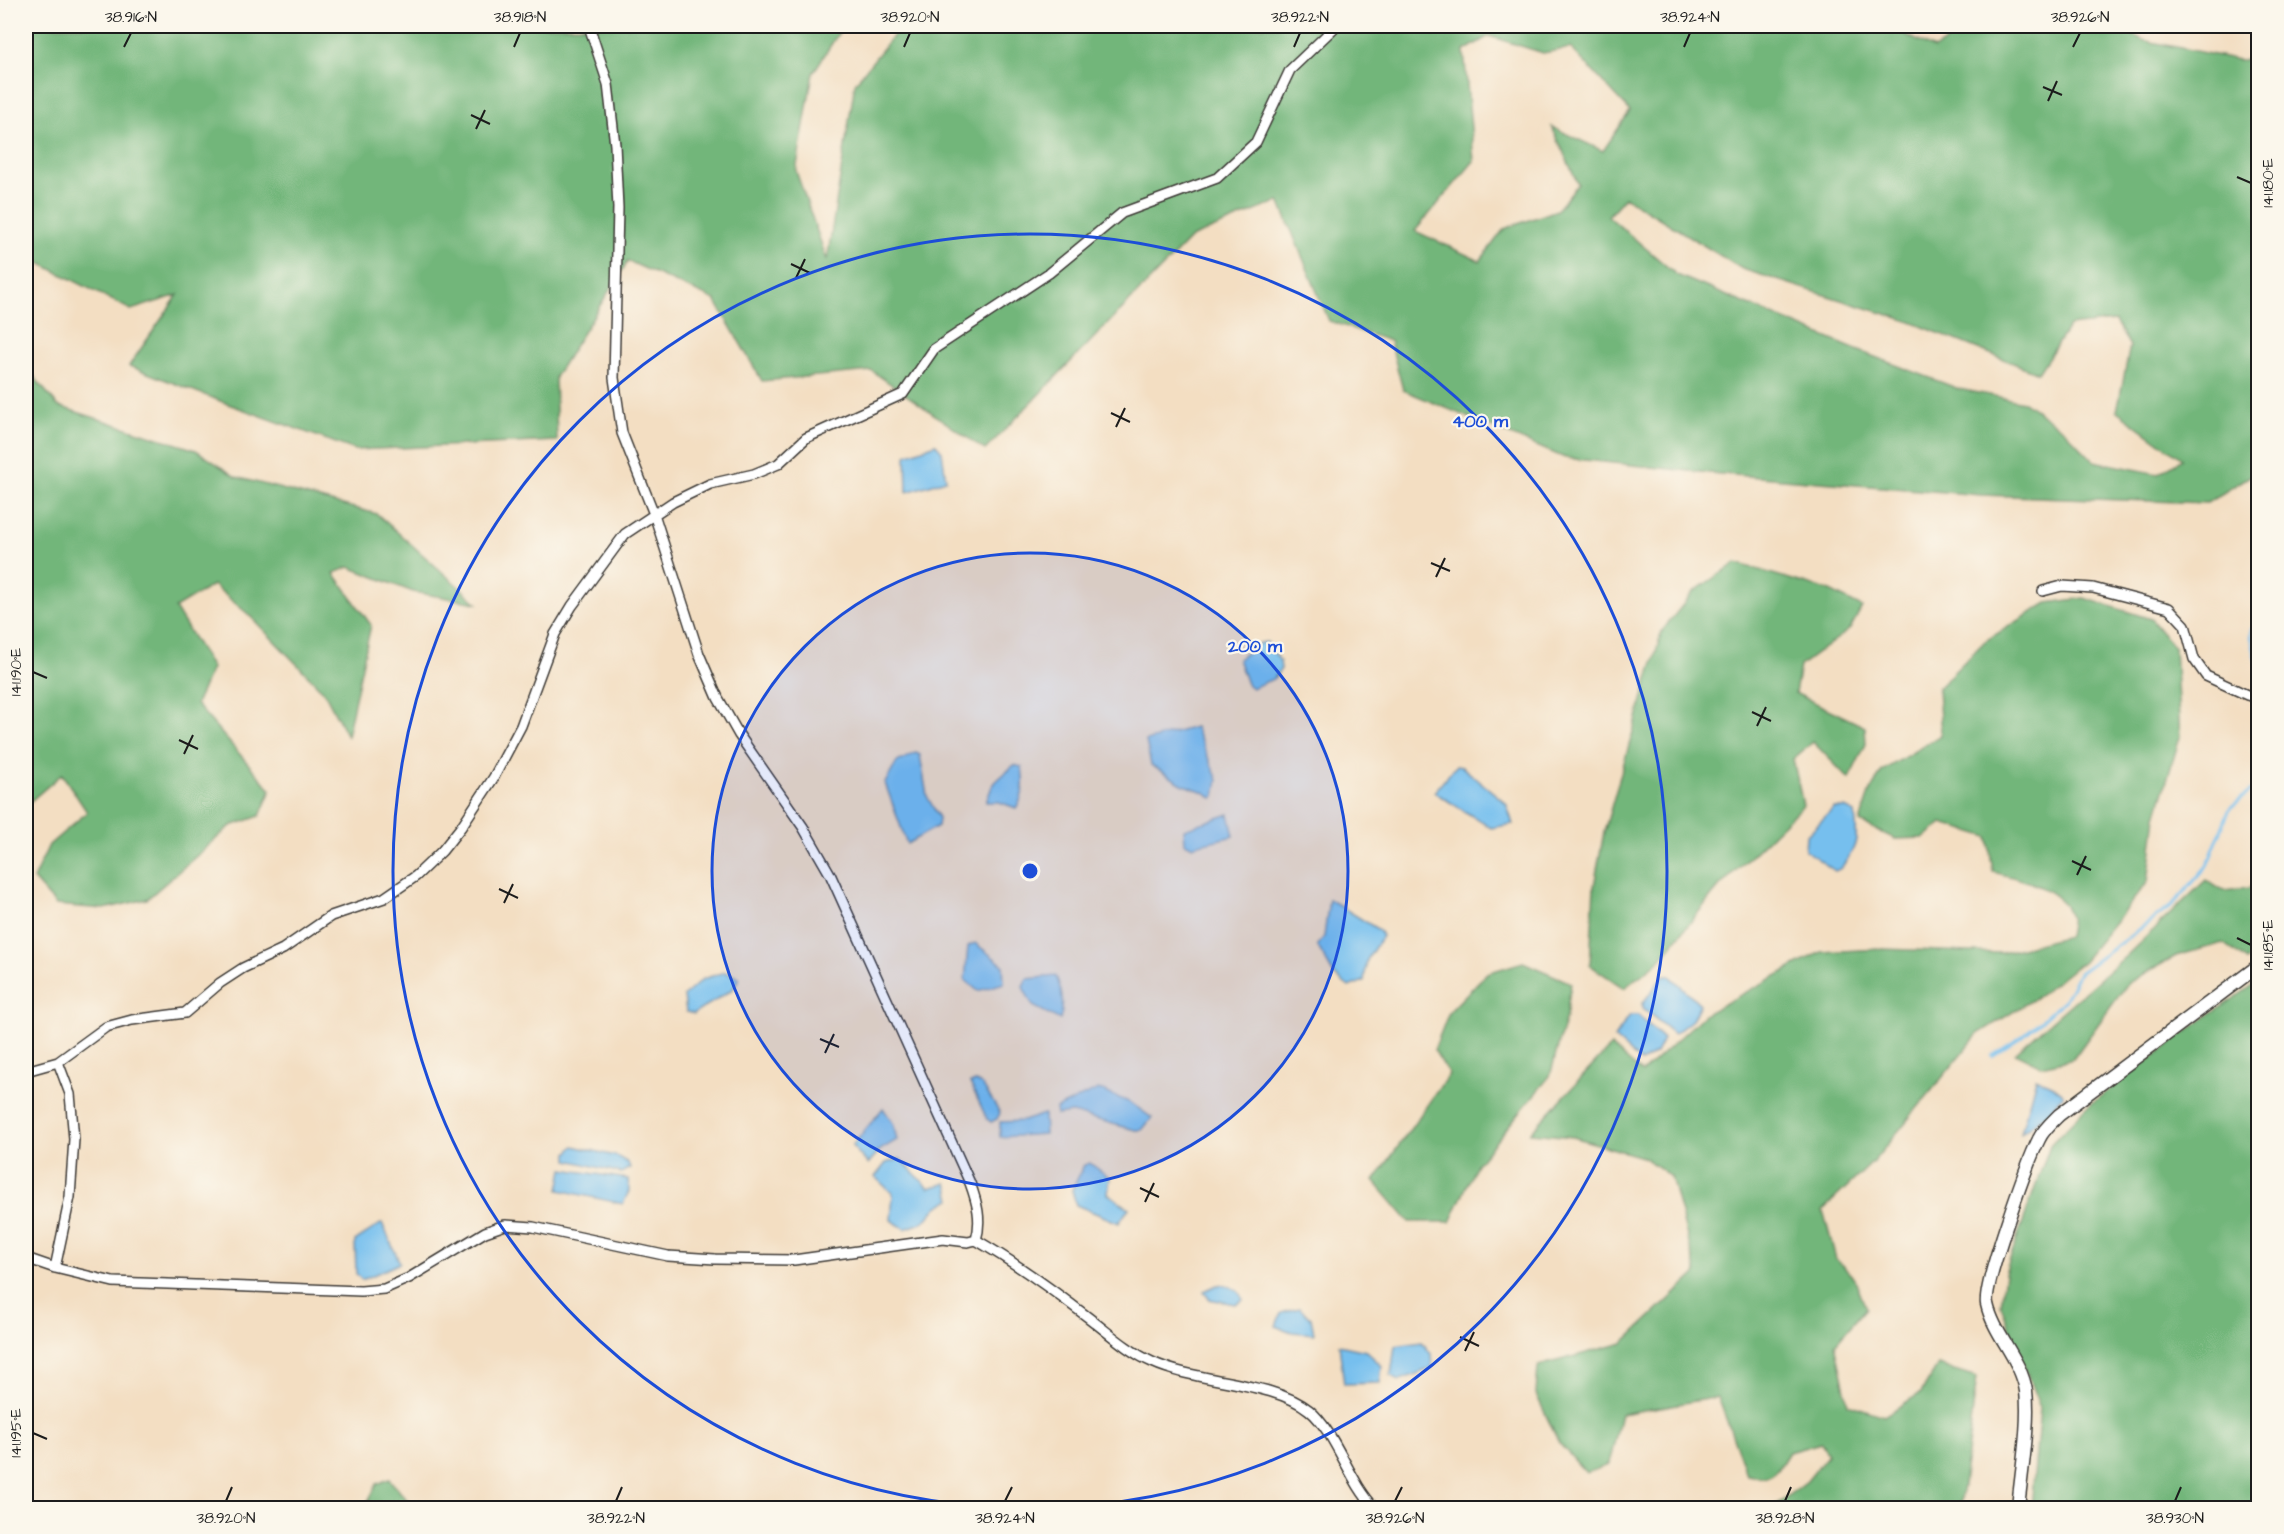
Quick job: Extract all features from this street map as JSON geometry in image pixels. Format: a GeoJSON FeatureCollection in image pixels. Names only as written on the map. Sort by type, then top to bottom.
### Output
{"type":"FeatureCollection","features":[{"type":"Feature","properties":{"kind":"street"},"geometry":{"type":"LineString","coordinates":[[589,26],[608,84],[615,145],[618,208],[614,378],[622,434],[654,514],[699,654],[718,698],[739,735],[803,826],[830,874],[970,1183],[977,1202],[980,1228],[976,1240]]}},
{"type":"Feature","properties":{"kind":"street"},"geometry":{"type":"LineString","coordinates":[[26,1071],[58,1062],[106,1027],[132,1020],[185,1013],[220,983],[243,968],[283,949],[331,916],[384,898],[416,876],[448,843],[494,777],[521,726],[555,634],[572,606],[625,534],[654,514],[710,484],[754,474],[778,464],[806,438],[903,394],[934,349],[1049,273],[1122,213],[1217,178],[1256,142],[1290,70],[1336,26]]}},
{"type":"Feature","properties":{"kind":"street"},"geometry":{"type":"LineString","coordinates":[[2043,591],[2062,586],[2093,588],[2169,608],[2185,625],[2194,658],[2206,676],[2247,695],[2259,697]]}},
{"type":"Feature","properties":{"kind":"street"},"geometry":{"type":"LineString","coordinates":[[2018,1509],[2028,1407],[2025,1387],[2015,1362],[1994,1323],[1987,1301],[1992,1270],[2039,1137],[2059,1114],[2259,966]]}},
{"type":"Feature","properties":{"kind":"street"},"geometry":{"type":"LineString","coordinates":[[55,1268],[70,1197],[74,1140],[70,1094],[58,1062]]}},
{"type":"Feature","properties":{"kind":"street"},"geometry":{"type":"LineString","coordinates":[[26,1258],[55,1268],[112,1282],[361,1291],[384,1289],[400,1282],[485,1233],[505,1225],[533,1227],[668,1256],[715,1259],[794,1260],[944,1239],[968,1242],[976,1240],[1011,1261],[1089,1317],[1122,1345],[1151,1362],[1174,1371],[1274,1393],[1309,1410],[1320,1423],[1364,1498],[1375,1509]]}},
{"type":"Feature","properties":{"kind":"green space"},"geometry":{"type":"Polygon","coordinates":[[[26,26],[843,26],[813,73],[796,171],[827,260],[855,83],[901,26],[1889,26],[1934,49],[1959,34],[1953,26],[2119,26],[2142,40],[2239,60],[2258,59],[2258,471],[2207,503],[1981,495],[1709,473],[1565,458],[1403,390],[1390,341],[1329,321],[1279,201],[1191,238],[985,450],[872,371],[762,381],[715,300],[628,261],[555,377],[557,441],[355,450],[129,366],[178,295],[131,310],[26,256],[26,26]],[[1489,36],[1464,51],[1474,161],[1415,231],[1480,261],[1504,229],[1557,210],[1578,184],[1552,127],[1603,151],[1630,111],[1571,48],[1543,53],[1489,36]],[[1625,197],[1608,216],[1677,275],[1854,349],[1959,389],[2024,402],[2064,430],[2094,461],[2158,474],[2182,459],[2117,411],[2130,346],[2115,321],[2069,326],[2038,373],[1911,322],[1742,269],[1625,197]]]}},
{"type":"Feature","properties":{"kind":"green space"},"geometry":{"type":"Polygon","coordinates":[[[26,367],[58,406],[196,450],[236,477],[377,514],[477,603],[413,592],[349,567],[334,573],[371,625],[347,736],[324,692],[248,614],[213,585],[175,608],[212,668],[196,704],[271,790],[260,816],[231,826],[147,899],[104,909],[56,905],[33,879],[49,845],[87,812],[62,774],[26,805],[26,367]]]}},
{"type":"Feature","properties":{"kind":"green space"},"geometry":{"type":"Polygon","coordinates":[[[1736,563],[1830,591],[1862,607],[1850,629],[1800,666],[1795,693],[1865,727],[1866,744],[1849,779],[1813,742],[1793,759],[1803,805],[1719,887],[1657,963],[1624,988],[1590,965],[1594,886],[1604,832],[1662,631],[1693,592],[1736,563]]]}},
{"type":"Feature","properties":{"kind":"green space"},"geometry":{"type":"Polygon","coordinates":[[[2084,598],[2151,619],[2175,649],[2180,737],[2156,817],[2148,882],[2083,961],[2040,995],[1978,1034],[1873,1162],[1823,1210],[1836,1259],[1854,1278],[1866,1308],[1835,1344],[1848,1404],[1884,1416],[1921,1393],[1938,1365],[1977,1377],[1960,1508],[1772,1508],[1807,1481],[1828,1455],[1821,1443],[1789,1452],[1773,1474],[1763,1477],[1747,1475],[1718,1397],[1621,1414],[1609,1465],[1586,1473],[1559,1443],[1536,1394],[1538,1366],[1623,1343],[1697,1273],[1671,1177],[1645,1158],[1573,1137],[1530,1133],[1611,1046],[1642,1073],[1705,1014],[1821,952],[1881,949],[2002,953],[2068,936],[2070,917],[2058,898],[2038,886],[1993,872],[1988,837],[1942,823],[1924,838],[1895,839],[1860,822],[1869,793],[1882,771],[1941,735],[1938,688],[1985,641],[2047,603],[2084,598]]]}},
{"type":"Feature","properties":{"kind":"green space"},"geometry":{"type":"Polygon","coordinates":[[[2258,876],[2258,952],[2247,961],[2223,943],[2176,956],[2128,983],[2073,1059],[2041,1066],[2015,1053],[2127,955],[2206,880],[2223,891],[2249,888],[2258,876]]]}},
{"type":"Feature","properties":{"kind":"green space"},"geometry":{"type":"Polygon","coordinates":[[[1523,962],[1571,983],[1566,1017],[1550,1076],[1477,1164],[1450,1222],[1409,1222],[1374,1181],[1449,1074],[1434,1050],[1449,1012],[1487,973],[1523,962]]]}},
{"type":"Feature","properties":{"kind":"green space"},"geometry":{"type":"Polygon","coordinates":[[[2258,982],[2258,1508],[2031,1508],[2040,1408],[2001,1305],[2005,1273],[2050,1145],[2085,1108],[2206,1017],[2258,982]]]}},
{"type":"Feature","properties":{"kind":"green space"},"geometry":{"type":"Polygon","coordinates":[[[389,1479],[414,1508],[367,1508],[366,1505],[377,1484],[389,1479]]]}},
{"type":"Feature","properties":{"kind":"water"},"geometry":{"type":"Polygon","coordinates":[[[936,444],[942,451],[946,480],[907,492],[906,455],[936,444]]]}},
{"type":"Feature","properties":{"kind":"water"},"geometry":{"type":"Polygon","coordinates":[[[1267,642],[1280,661],[1281,669],[1273,679],[1252,688],[1247,684],[1238,659],[1260,643],[1267,642]]]}},
{"type":"Feature","properties":{"kind":"water"},"geometry":{"type":"Polygon","coordinates":[[[1195,727],[1218,780],[1215,796],[1212,798],[1204,792],[1182,784],[1151,765],[1146,741],[1195,727]]]}},
{"type":"Feature","properties":{"kind":"water"},"geometry":{"type":"Polygon","coordinates":[[[916,753],[920,755],[927,796],[939,818],[938,826],[907,844],[885,783],[897,762],[916,753]]]}},
{"type":"Feature","properties":{"kind":"water"},"geometry":{"type":"Polygon","coordinates":[[[1014,765],[1022,767],[1023,778],[1022,793],[1016,808],[999,802],[986,802],[993,784],[1014,765]]]}},
{"type":"Feature","properties":{"kind":"water"},"geometry":{"type":"Polygon","coordinates":[[[1456,766],[1462,767],[1506,803],[1513,824],[1491,828],[1434,792],[1456,766]]]}},
{"type":"Feature","properties":{"kind":"water"},"geometry":{"type":"Polygon","coordinates":[[[1834,808],[1845,808],[1855,813],[1856,833],[1855,844],[1850,855],[1841,868],[1835,871],[1805,850],[1806,836],[1834,808]]]}},
{"type":"Feature","properties":{"kind":"water"},"geometry":{"type":"Polygon","coordinates":[[[1229,814],[1234,836],[1191,846],[1185,843],[1184,829],[1229,814]]]}},
{"type":"Feature","properties":{"kind":"water"},"geometry":{"type":"Polygon","coordinates":[[[1329,899],[1379,930],[1382,936],[1367,960],[1364,981],[1349,987],[1334,975],[1317,945],[1324,937],[1329,899]]]}},
{"type":"Feature","properties":{"kind":"water"},"geometry":{"type":"Polygon","coordinates":[[[975,943],[1003,965],[1004,983],[978,991],[965,980],[968,946],[975,943]]]}},
{"type":"Feature","properties":{"kind":"water"},"geometry":{"type":"Polygon","coordinates":[[[725,972],[739,978],[733,989],[694,1014],[686,1012],[684,996],[703,979],[725,972]]]}},
{"type":"Feature","properties":{"kind":"water"},"geometry":{"type":"Polygon","coordinates":[[[1664,975],[1670,976],[1700,1004],[1692,1020],[1674,1034],[1644,1009],[1642,1004],[1664,975]]]}},
{"type":"Feature","properties":{"kind":"water"},"geometry":{"type":"Polygon","coordinates":[[[1056,976],[1062,998],[1060,1020],[1033,1006],[1023,987],[1027,979],[1056,976]]]}},
{"type":"Feature","properties":{"kind":"water"},"geometry":{"type":"Polygon","coordinates":[[[1630,1015],[1638,1015],[1663,1039],[1656,1053],[1641,1062],[1614,1038],[1630,1015]]]}},
{"type":"Feature","properties":{"kind":"water"},"geometry":{"type":"Polygon","coordinates":[[[2036,1078],[2052,1085],[2063,1094],[2049,1112],[2021,1133],[2036,1078]]]}},
{"type":"Feature","properties":{"kind":"water"},"geometry":{"type":"Polygon","coordinates":[[[976,1082],[983,1086],[1000,1113],[997,1119],[991,1122],[987,1119],[970,1083],[976,1082]]]}},
{"type":"Feature","properties":{"kind":"water"},"geometry":{"type":"Polygon","coordinates":[[[1098,1089],[1131,1103],[1152,1118],[1142,1130],[1135,1130],[1072,1113],[1057,1115],[1056,1109],[1098,1089]]]}},
{"type":"Feature","properties":{"kind":"water"},"geometry":{"type":"Polygon","coordinates":[[[883,1108],[893,1123],[897,1140],[880,1150],[868,1164],[852,1146],[883,1108]]]}},
{"type":"Feature","properties":{"kind":"water"},"geometry":{"type":"Polygon","coordinates":[[[1044,1114],[1045,1134],[1000,1137],[1000,1122],[1023,1121],[1044,1114]]]}},
{"type":"Feature","properties":{"kind":"water"},"geometry":{"type":"Polygon","coordinates":[[[574,1146],[619,1157],[628,1163],[630,1168],[621,1173],[568,1160],[568,1153],[574,1146]]]}},
{"type":"Feature","properties":{"kind":"water"},"geometry":{"type":"Polygon","coordinates":[[[900,1159],[929,1188],[947,1183],[951,1199],[937,1207],[924,1222],[905,1229],[891,1220],[893,1194],[875,1177],[886,1163],[900,1159]]]}},
{"type":"Feature","properties":{"kind":"water"},"geometry":{"type":"Polygon","coordinates":[[[1090,1163],[1110,1178],[1108,1194],[1129,1208],[1119,1223],[1076,1205],[1072,1190],[1084,1165],[1090,1163]]]}},
{"type":"Feature","properties":{"kind":"water"},"geometry":{"type":"Polygon","coordinates":[[[563,1169],[628,1179],[629,1191],[623,1204],[559,1190],[563,1169]]]}},
{"type":"Feature","properties":{"kind":"water"},"geometry":{"type":"Polygon","coordinates":[[[382,1223],[400,1263],[362,1280],[356,1274],[355,1241],[382,1223]]]}},
{"type":"Feature","properties":{"kind":"water"},"geometry":{"type":"Polygon","coordinates":[[[1217,1285],[1233,1288],[1243,1300],[1235,1304],[1209,1299],[1204,1291],[1217,1285]]]}},
{"type":"Feature","properties":{"kind":"water"},"geometry":{"type":"Polygon","coordinates":[[[1299,1308],[1311,1318],[1314,1334],[1292,1332],[1276,1326],[1281,1313],[1299,1308]]]}},
{"type":"Feature","properties":{"kind":"water"},"geometry":{"type":"Polygon","coordinates":[[[1422,1342],[1431,1354],[1432,1368],[1398,1381],[1391,1375],[1395,1346],[1422,1342]]]}},
{"type":"Feature","properties":{"kind":"water"},"geometry":{"type":"Polygon","coordinates":[[[1339,1345],[1366,1351],[1382,1366],[1380,1383],[1344,1384],[1339,1345]]]}},
{"type":"Feature","properties":{"kind":"waterway"},"geometry":{"type":"LineString","coordinates":[[2258,610],[2251,635],[2258,665]]}},
{"type":"Feature","properties":{"kind":"waterway"},"geometry":{"type":"LineString","coordinates":[[1992,1056],[2024,1035],[2064,1001],[2079,973],[2173,905],[2207,866],[2230,808],[2258,785]]}}]}
